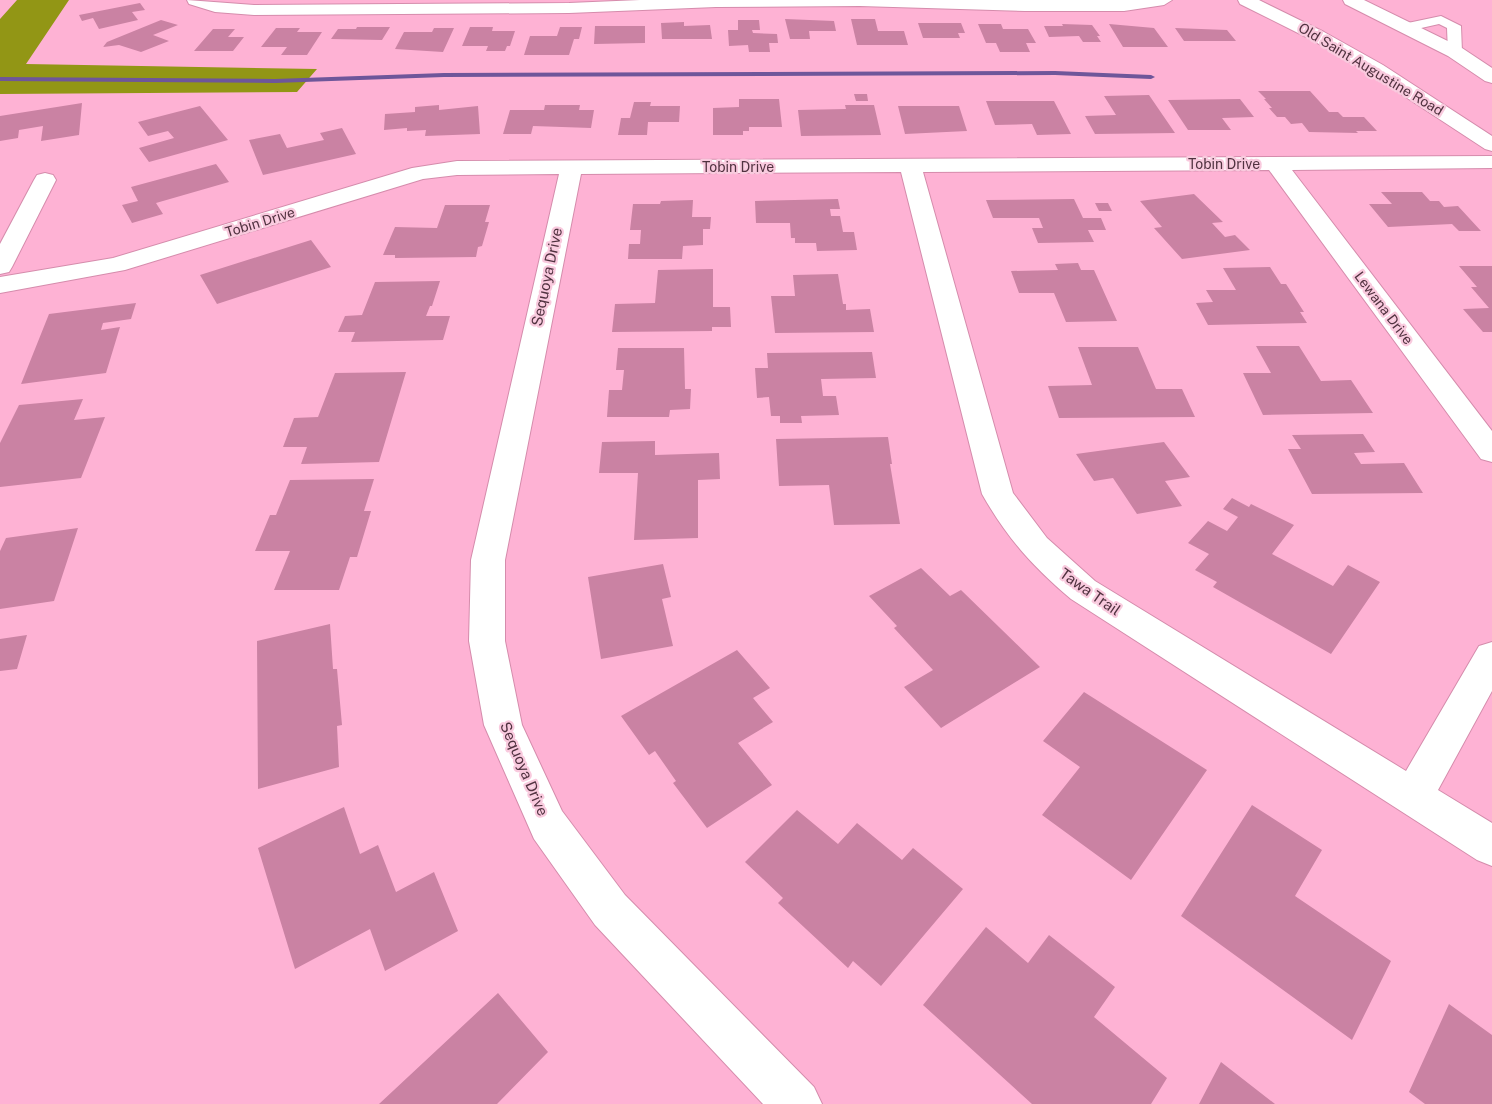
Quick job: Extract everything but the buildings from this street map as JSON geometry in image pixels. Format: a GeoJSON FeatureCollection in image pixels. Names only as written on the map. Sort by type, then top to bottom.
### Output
{"type":"FeatureCollection","features":[{"type":"Feature","properties":{"kind":"street"},"geometry":{"type":"LineString","coordinates":[[197,1],[215,7],[254,10],[437,4],[860,1],[1113,6],[1164,0]]}},
{"type":"Feature","properties":{"kind":"street","name":"Old Saint Augustine Road"},"geometry":{"type":"LineString","coordinates":[[1246,0],[1318,36],[1376,69],[1492,145]]}},
{"type":"Feature","properties":{"kind":"street"},"geometry":{"type":"LineString","coordinates":[[1351,0],[1455,52],[1492,77]]}},
{"type":"Feature","properties":{"kind":"street","name":"Tobin Drive"},"geometry":{"type":"LineString","coordinates":[[0,285],[116,265],[420,173],[457,168],[1492,162]]}},
{"type":"Feature","properties":{"kind":"street","name":"Lewana Drive"},"geometry":{"type":"LineString","coordinates":[[1276,164],[1492,452]]}},
{"type":"Feature","properties":{"kind":"street","name":"Tawa Trail"},"geometry":{"type":"LineString","coordinates":[[910,166],[998,494],[1014,523],[1040,555],[1083,590],[1492,846]]}},
{"type":"Feature","properties":{"kind":"street","name":"Sequoya Drive"},"geometry":{"type":"LineString","coordinates":[[571,167],[488,560],[487,641],[503,725],[548,825],[610,910],[797,1104]]}},
{"type":"Feature","properties":{"kind":"street"},"geometry":{"type":"LineString","coordinates":[[0,267],[45,180]]}},
{"type":"Feature","properties":{"kind":"street"},"geometry":{"type":"LineString","coordinates":[[1413,796],[1492,657]]}},
{"type":"Feature","properties":{"kind":"shaded area"},"geometry":{"type":"Polygon","coordinates":[[[17,0],[69,0],[26,64],[317,69],[297,92],[0,94],[0,19],[17,0]]]}},
{"type":"Feature","properties":{"kind":"waterway"},"geometry":{"type":"LineString","coordinates":[[0,79],[275,81],[444,75],[1055,73],[1151,77]]}}]}
